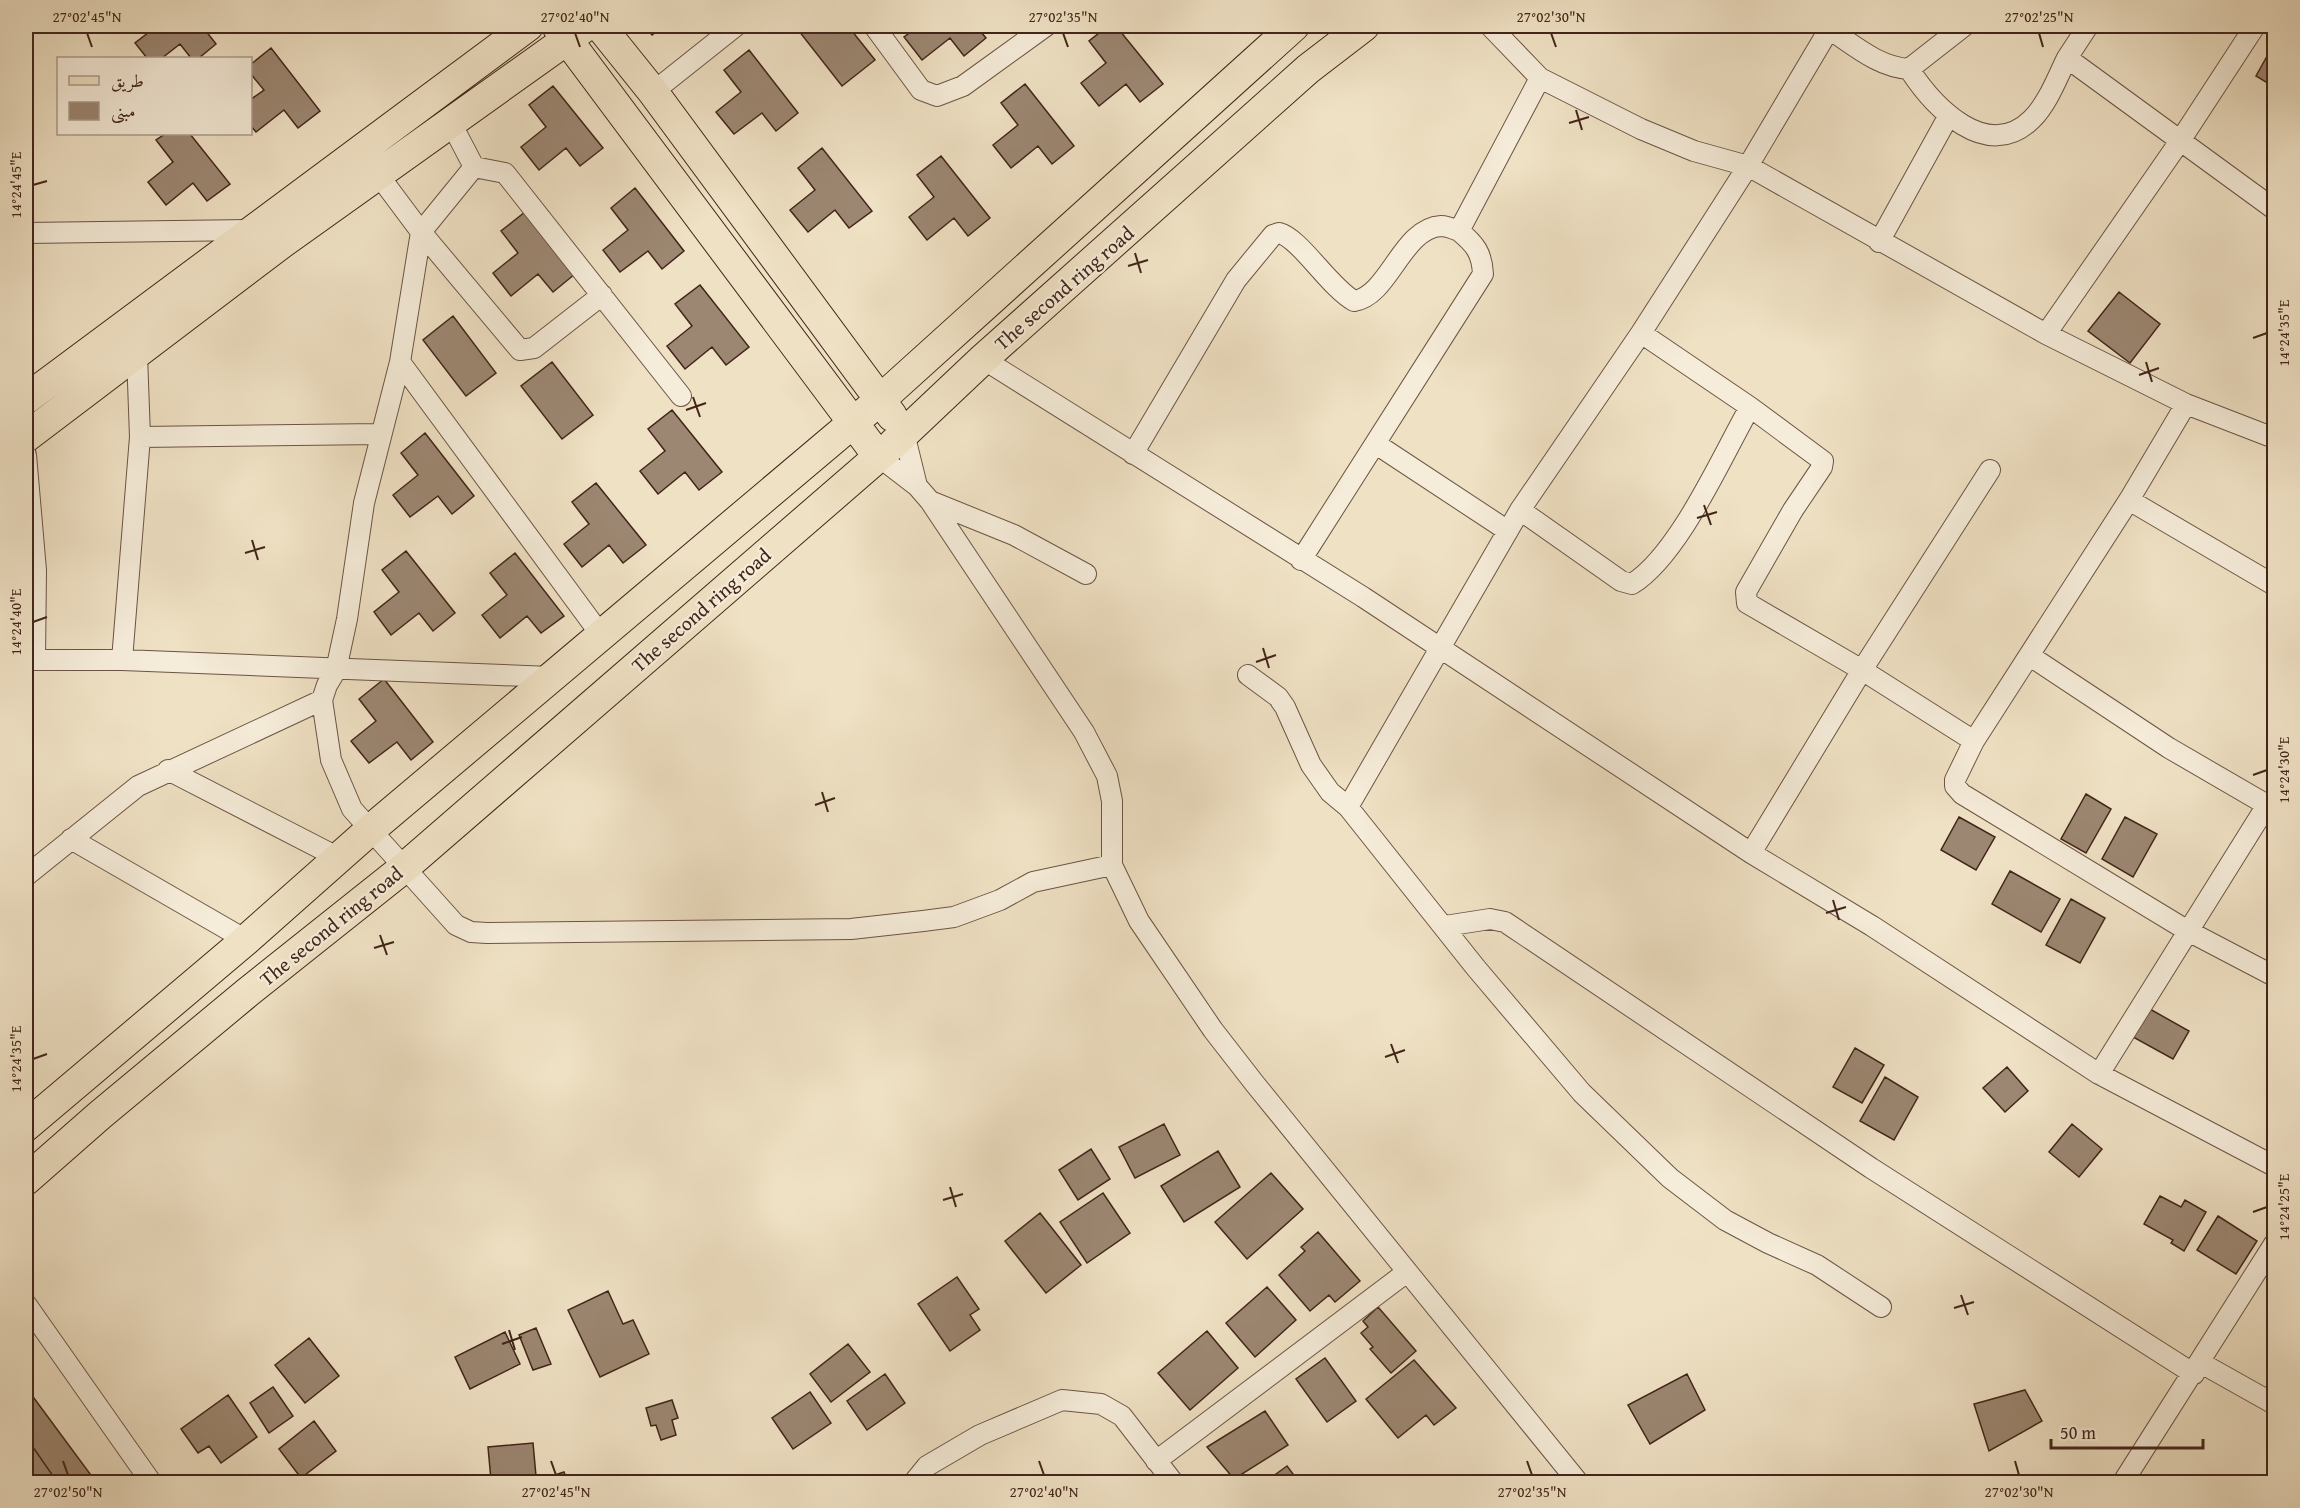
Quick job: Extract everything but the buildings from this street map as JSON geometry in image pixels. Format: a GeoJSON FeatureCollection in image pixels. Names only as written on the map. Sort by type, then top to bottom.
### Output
{"type":"FeatureCollection","features":[{"type":"Feature","properties":{"kind":"main road"},"geometry":{"type":"LineString","coordinates":[[26,399],[249,230],[528,26]]}},
{"type":"Feature","properties":{"kind":"main road"},"geometry":{"type":"LineString","coordinates":[[600,26],[652,92],[904,433]]}},
{"type":"Feature","properties":{"kind":"main road","name":"The second ring road"},"geometry":{"type":"LineString","coordinates":[[26,1126],[246,940],[369,831],[880,400],[1294,26]]}},
{"type":"Feature","properties":{"kind":"main road","name":"The second ring road"},"geometry":{"type":"LineString","coordinates":[[26,1180],[239,999],[405,867],[878,456],[983,359],[1308,69],[1364,26]]}},
{"type":"Feature","properties":{"kind":"main road"},"geometry":{"type":"LineString","coordinates":[[26,437],[282,243],[450,121],[570,30],[808,359],[851,423],[878,456]]}},
{"type":"Feature","properties":{"kind":"street"},"geometry":{"type":"LineString","coordinates":[[652,92],[736,26]]}},
{"type":"Feature","properties":{"kind":"street"},"geometry":{"type":"LineString","coordinates":[[874,26],[921,90],[937,96],[963,86],[1046,26]]}},
{"type":"Feature","properties":{"kind":"street"},"geometry":{"type":"LineString","coordinates":[[1490,26],[1540,78],[1641,129],[1694,151],[1748,166],[1879,242],[2046,334],[2186,404],[2274,438]]}},
{"type":"Feature","properties":{"kind":"street"},"geometry":{"type":"LineString","coordinates":[[1348,807],[1520,510],[1641,333],[1748,166],[1830,27],[1881,62],[1894,68],[1908,69],[1964,26]]}},
{"type":"Feature","properties":{"kind":"street"},"geometry":{"type":"LineString","coordinates":[[1908,69],[1925,94],[1948,117],[1974,131],[1996,135],[2017,129],[2032,118],[2088,26]]}},
{"type":"Feature","properties":{"kind":"street"},"geometry":{"type":"LineString","coordinates":[[2046,334],[2180,141],[2255,26]]}},
{"type":"Feature","properties":{"kind":"street"},"geometry":{"type":"LineString","coordinates":[[2067,58],[2274,209]]}},
{"type":"Feature","properties":{"kind":"street"},"geometry":{"type":"LineString","coordinates":[[1459,231],[1540,78]]}},
{"type":"Feature","properties":{"kind":"street"},"geometry":{"type":"LineString","coordinates":[[1879,242],[1948,117]]}},
{"type":"Feature","properties":{"kind":"street"},"geometry":{"type":"LineString","coordinates":[[450,121],[474,167]]}},
{"type":"Feature","properties":{"kind":"street"},"geometry":{"type":"LineString","coordinates":[[474,167],[421,232],[400,362],[364,503],[347,619],[336,670],[327,685],[322,700],[325,730],[334,769],[352,809],[369,831],[405,867],[456,925],[471,932],[487,933],[851,929],[954,917],[1000,900],[1032,882],[1112,865]]}},
{"type":"Feature","properties":{"kind":"street"},"geometry":{"type":"LineString","coordinates":[[474,167],[506,173],[681,396]]}},
{"type":"Feature","properties":{"kind":"street"},"geometry":{"type":"LineString","coordinates":[[377,173],[421,232],[520,350],[534,348],[602,295]]}},
{"type":"Feature","properties":{"kind":"street"},"geometry":{"type":"LineString","coordinates":[[1133,454],[1236,280],[1273,235],[1279,233],[1289,237],[1331,283],[1354,301],[1371,293],[1411,244],[1427,231],[1441,226],[1459,231],[1476,245],[1484,274],[1301,560]]}},
{"type":"Feature","properties":{"kind":"street"},"geometry":{"type":"LineString","coordinates":[[26,233],[249,230]]}},
{"type":"Feature","properties":{"kind":"street"},"geometry":{"type":"LineString","coordinates":[[1641,333],[1750,407],[1824,463],[1792,510],[1746,592],[1747,603],[1862,670],[1974,741]]}},
{"type":"Feature","properties":{"kind":"street"},"geometry":{"type":"LineString","coordinates":[[122,660],[140,437],[137,355]]}},
{"type":"Feature","properties":{"kind":"street"},"geometry":{"type":"LineString","coordinates":[[983,359],[1363,597],[1751,852],[1872,926],[2099,1074],[2274,1166]]}},
{"type":"Feature","properties":{"kind":"street"},"geometry":{"type":"LineString","coordinates":[[400,362],[601,635]]}},
{"type":"Feature","properties":{"kind":"street"},"geometry":{"type":"LineString","coordinates":[[2186,404],[2129,500],[1974,741],[1955,780],[1957,790],[2188,931],[2274,976]]}},
{"type":"Feature","properties":{"kind":"street"},"geometry":{"type":"LineString","coordinates":[[1520,510],[1621,581],[1632,584],[1653,566],[1696,507],[1750,407]]}},
{"type":"Feature","properties":{"kind":"street"},"geometry":{"type":"LineString","coordinates":[[904,433],[917,486]]}},
{"type":"Feature","properties":{"kind":"street"},"geometry":{"type":"LineString","coordinates":[[140,437],[380,434]]}},
{"type":"Feature","properties":{"kind":"street"},"geometry":{"type":"LineString","coordinates":[[1376,444],[1508,531]]}},
{"type":"Feature","properties":{"kind":"street"},"geometry":{"type":"LineString","coordinates":[[26,455],[36,570],[30,660],[122,660],[336,670],[461,671],[551,677]]}},
{"type":"Feature","properties":{"kind":"street"},"geometry":{"type":"LineString","coordinates":[[878,456],[917,486],[930,501],[1084,732],[1107,776],[1112,801],[1112,865],[1139,921],[1213,1030],[1578,1482]]}},
{"type":"Feature","properties":{"kind":"street"},"geometry":{"type":"LineString","coordinates":[[1751,852],[1862,670],[1990,470]]}},
{"type":"Feature","properties":{"kind":"street"},"geometry":{"type":"LineString","coordinates":[[2129,500],[2274,585]]}},
{"type":"Feature","properties":{"kind":"street"},"geometry":{"type":"LineString","coordinates":[[930,501],[1014,535],[1086,574]]}},
{"type":"Feature","properties":{"kind":"street"},"geometry":{"type":"LineString","coordinates":[[2030,656],[2169,748],[2271,807],[2188,931],[2099,1074]]}},
{"type":"Feature","properties":{"kind":"street"},"geometry":{"type":"LineString","coordinates":[[1248,675],[1278,697],[1286,707],[1311,765],[1330,792],[1348,807],[1445,926],[1476,968],[1582,1093],[1670,1178],[1725,1220],[1768,1243],[1817,1264],[1881,1307]]}},
{"type":"Feature","properties":{"kind":"street"},"geometry":{"type":"LineString","coordinates":[[26,876],[124,795],[168,770],[322,700]]}},
{"type":"Feature","properties":{"kind":"street"},"geometry":{"type":"LineString","coordinates":[[168,770],[339,858]]}},
{"type":"Feature","properties":{"kind":"street"},"geometry":{"type":"LineString","coordinates":[[71,839],[246,940]]}},
{"type":"Feature","properties":{"kind":"street"},"geometry":{"type":"LineString","coordinates":[[1445,926],[1490,919],[1505,922],[1871,1168],[2198,1368],[2274,1404]]}},
{"type":"Feature","properties":{"kind":"street"},"geometry":{"type":"LineString","coordinates":[[2123,1482],[2198,1368],[2274,1244]]}},
{"type":"Feature","properties":{"kind":"street"},"geometry":{"type":"LineString","coordinates":[[1156,1461],[1407,1272]]}},
{"type":"Feature","properties":{"kind":"street"},"geometry":{"type":"LineString","coordinates":[[26,1304],[151,1482]]}},
{"type":"Feature","properties":{"kind":"street"},"geometry":{"type":"LineString","coordinates":[[914,1482],[927,1466],[980,1435],[1062,1400],[1101,1404],[1122,1416],[1173,1482]]}}]}
